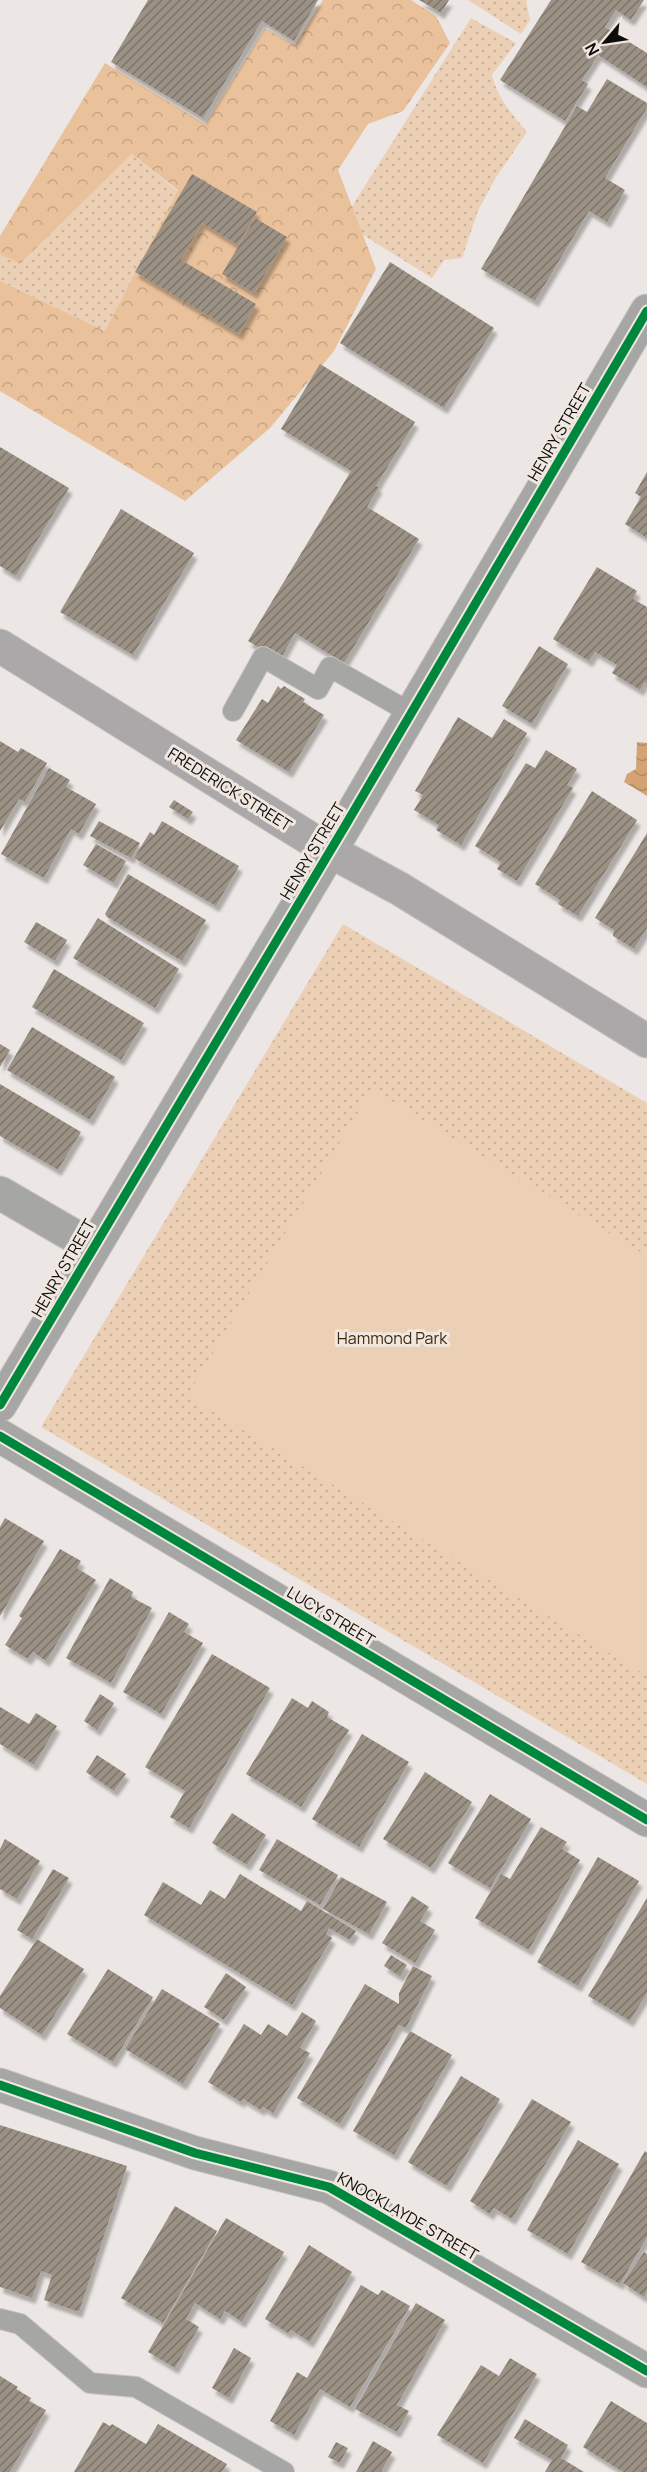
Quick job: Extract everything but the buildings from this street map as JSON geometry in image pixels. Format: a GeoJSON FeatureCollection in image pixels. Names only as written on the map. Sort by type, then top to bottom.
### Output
{"type":"FeatureCollection","features":[{"type":"Feature","properties":{"kind":"main road","name":"FREDERICK STREET"},"geometry":{"type":"LineString","coordinates":[[0,646],[330,851],[400,889],[647,1041]]}},
{"type":"Feature","properties":{"kind":"street","name":"HENRY STREET"},"geometry":{"type":"LineString","coordinates":[[0,1405],[330,851],[647,311]]}},
{"type":"Feature","properties":{"kind":"street"},"geometry":{"type":"LineString","coordinates":[[0,1193],[93,1247]]}},
{"type":"Feature","properties":{"kind":"street","name":"LUCY STREET"},"geometry":{"type":"LineString","coordinates":[[0,1436],[647,1820]]}},
{"type":"Feature","properties":{"kind":"street","name":"KNOCKLAYDE STREET"},"geometry":{"type":"LineString","coordinates":[[0,2085],[195,2153],[329,2187],[647,2371]]}},
{"type":"Feature","properties":{"kind":"lane"},"geometry":{"type":"LineString","coordinates":[[233,711],[263,657],[318,689],[330,667],[411,713]]}},
{"type":"Feature","properties":{"kind":"lane"},"geometry":{"type":"LineString","coordinates":[[0,2319],[20,2324],[90,2383],[136,2387],[284,2472]]}},
{"type":"Feature","properties":{"kind":"green space"},"geometry":{"type":"Polygon","coordinates":[[[323,0],[411,0],[436,16],[450,43],[403,111],[368,124],[338,170],[376,269],[334,351],[270,428],[185,501],[0,391],[0,281],[105,331],[178,190],[132,154],[20,264],[0,254],[0,236],[105,63],[205,124],[265,28],[295,45],[323,0]]]}},
{"type":"Feature","properties":{"kind":"green space"},"geometry":{"type":"Polygon","coordinates":[[[468,0],[526,0],[530,20],[521,34],[468,0]]]}},
{"type":"Feature","properties":{"kind":"green space"},"geometry":{"type":"Polygon","coordinates":[[[471,18],[516,43],[492,75],[501,98],[527,132],[495,179],[478,211],[462,258],[444,260],[432,278],[342,222],[471,18]]]}},
{"type":"Feature","properties":{"kind":"green space"},"geometry":{"type":"Polygon","coordinates":[[[132,154],[178,191],[105,331],[0,281],[0,254],[20,264],[132,154]]]}},
{"type":"Feature","properties":{"kind":"green space","name":"Hammond Park"},"geometry":{"type":"Polygon","coordinates":[[[343,924],[647,1103],[647,1784],[41,1427],[343,924]]]}},
{"type":"Feature","properties":{"kind":"green space"},"geometry":{"type":"Polygon","coordinates":[[[372,1089],[647,1256],[647,1676],[187,1396],[372,1089]]]}},
{"type":"Feature","properties":{"kind":"water"},"geometry":{"type":"Polygon","coordinates":[[[637,742],[647,743],[647,796],[624,782],[627,774],[636,769],[637,742]]]}},
{"type":"Feature","properties":{"kind":"cycle path"},"geometry":{"type":"LineString","coordinates":[[0,1405],[348,821],[647,311]]}},
{"type":"Feature","properties":{"kind":"cycle path"},"geometry":{"type":"LineString","coordinates":[[0,1436],[647,1820]]}},
{"type":"Feature","properties":{"kind":"cycle path"},"geometry":{"type":"LineString","coordinates":[[0,2085],[195,2153],[329,2187],[647,2371]]}}]}
